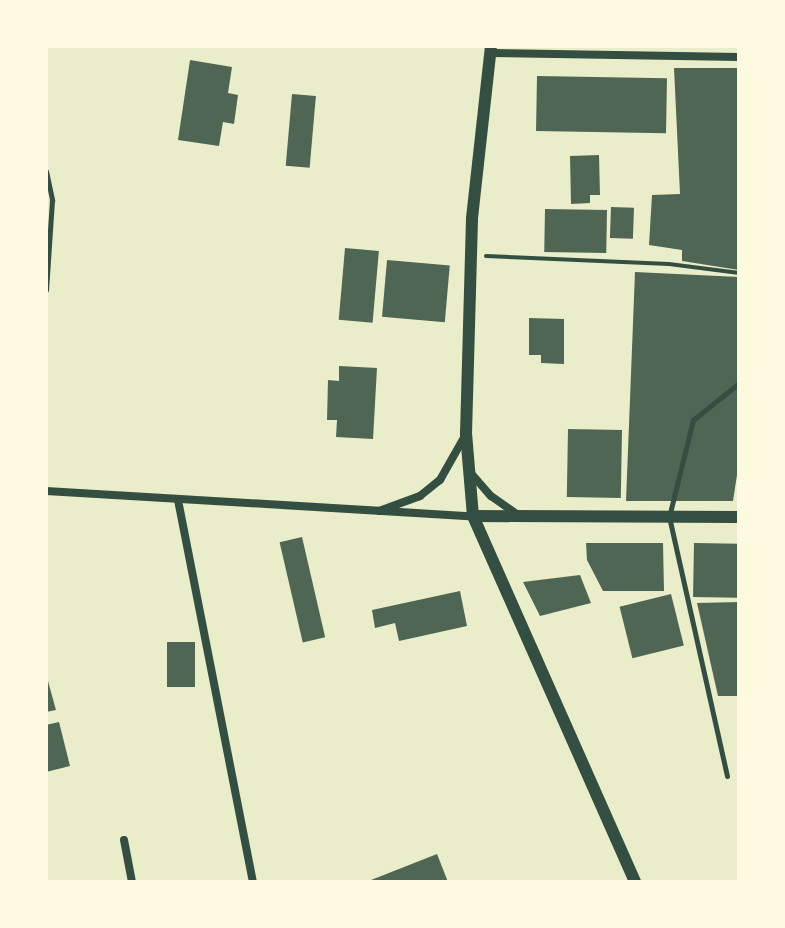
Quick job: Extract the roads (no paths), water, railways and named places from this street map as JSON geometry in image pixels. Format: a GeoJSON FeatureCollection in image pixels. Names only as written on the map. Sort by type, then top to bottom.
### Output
{"type":"FeatureCollection","features":[{"type":"Feature","properties":{"kind":"street"},"geometry":{"type":"LineString","coordinates":[[635,882],[473,516],[466,433],[471,256],[490,50],[739,57]]}},
{"type":"Feature","properties":{"kind":"street"},"geometry":{"type":"LineString","coordinates":[[374,513],[420,496],[440,480],[466,433]]}},
{"type":"Feature","properties":{"kind":"street"},"geometry":{"type":"LineString","coordinates":[[468,469],[491,496],[518,516]]}},
{"type":"Feature","properties":{"kind":"street"},"geometry":{"type":"LineString","coordinates":[[46,491],[374,513],[739,517]]}},
{"type":"Feature","properties":{"kind":"street"},"geometry":{"type":"LineString","coordinates":[[178,500],[253,882]]}},
{"type":"Feature","properties":{"kind":"street"},"geometry":{"type":"LineString","coordinates":[[124,840],[132,882]]}},
{"type":"Feature","properties":{"kind":"lane"},"geometry":{"type":"LineString","coordinates":[[723,57],[724,46]]}},
{"type":"Feature","properties":{"kind":"lane"},"geometry":{"type":"LineString","coordinates":[[46,171],[52,200],[46,290]]}},
{"type":"Feature","properties":{"kind":"lane"},"geometry":{"type":"LineString","coordinates":[[727,776],[669,517],[693,420],[739,383]]}}]}
